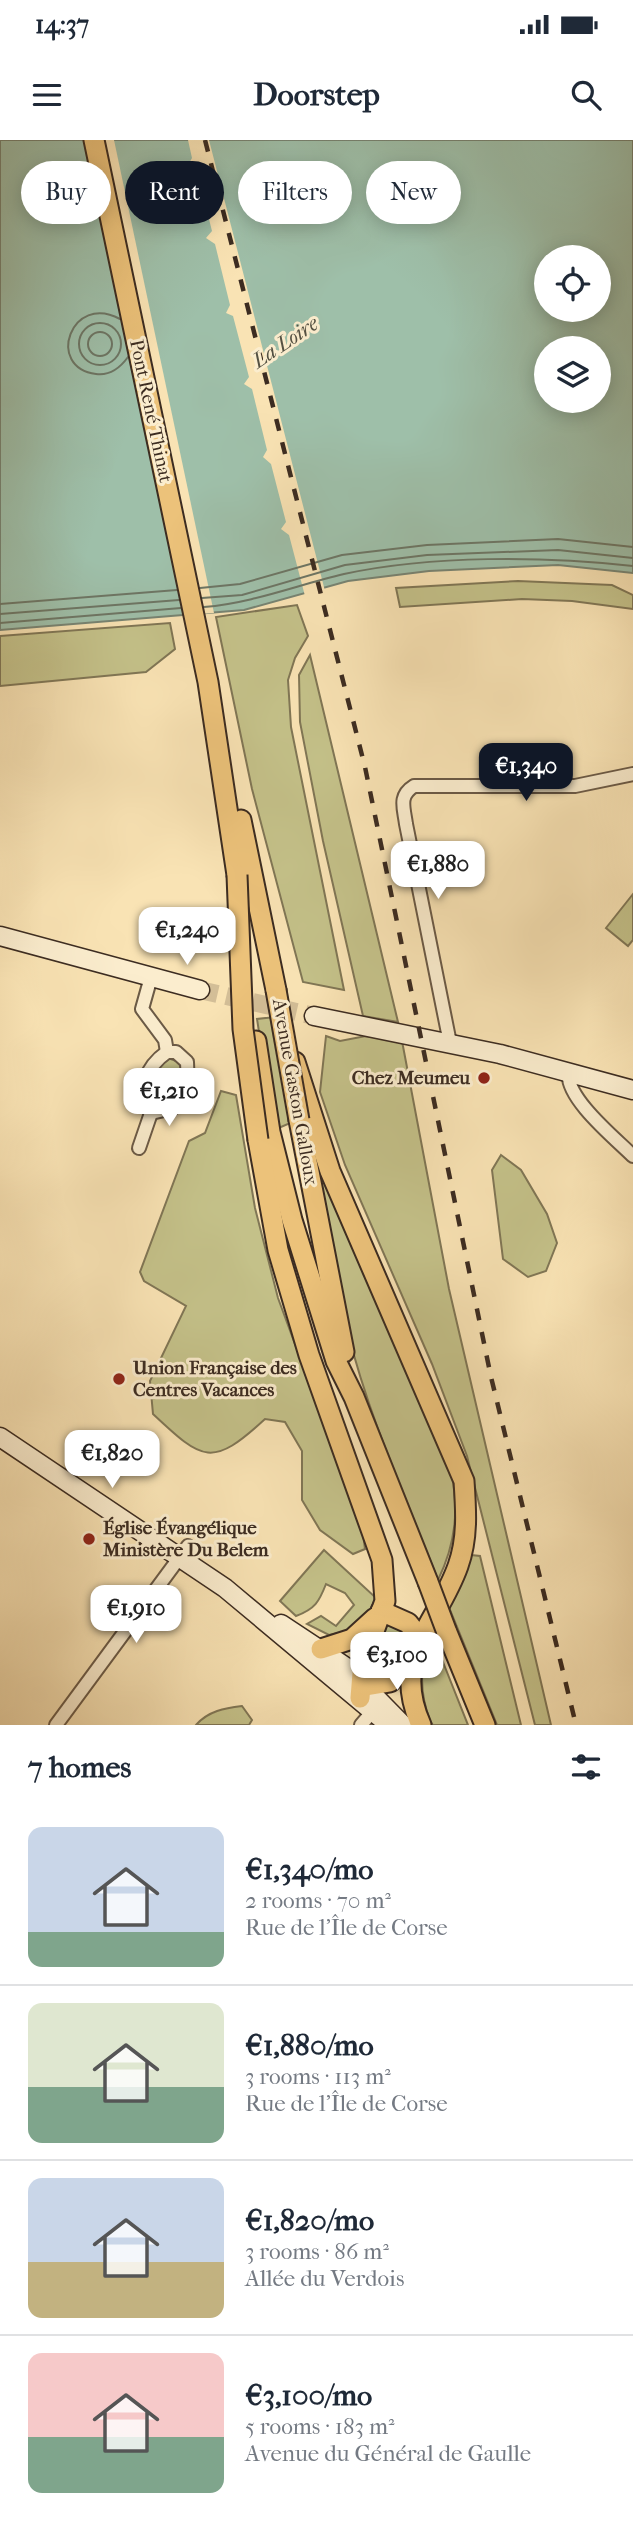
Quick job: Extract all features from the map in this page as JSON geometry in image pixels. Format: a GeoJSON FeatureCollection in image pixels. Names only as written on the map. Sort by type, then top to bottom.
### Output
{"type":"FeatureCollection","features":[{"type":"Feature","properties":{"kind":"main road","name":"Pont René Thinat"},"geometry":{"type":"LineString","coordinates":[[94,140],[212,704]]}},
{"type":"Feature","properties":{"kind":"main road","name":"Avenue Gaston Galloux"},"geometry":{"type":"LineString","coordinates":[[212,704],[237,875],[264,1136],[336,1361],[354,1397],[485,1725]]}},
{"type":"Feature","properties":{"kind":"main road","name":"Avenue Gaston Galloux"},"geometry":{"type":"LineString","coordinates":[[212,704],[236,788],[354,1397]]}},
{"type":"Feature","properties":{"kind":"main road"},"geometry":{"type":"LineString","coordinates":[[0,936],[200,990]]}},
{"type":"Feature","properties":{"kind":"main road"},"geometry":{"type":"LineString","coordinates":[[276,990],[295,1062],[330,1171],[464,1481],[467,1525],[458,1566],[411,1660],[390,1682],[364,1692]]}},
{"type":"Feature","properties":{"kind":"main road"},"geometry":{"type":"LineString","coordinates":[[314,1016],[450,1043],[633,1090]]}},
{"type":"Feature","properties":{"kind":"main road"},"geometry":{"type":"LineString","coordinates":[[264,1136],[278,1250],[309,1355],[382,1560],[386,1590],[364,1692]]}},
{"type":"Feature","properties":{"kind":"main road"},"geometry":{"type":"LineString","coordinates":[[0,1437],[184,1553],[263,1620],[282,1630],[403,1725]]}},
{"type":"Feature","properties":{"kind":"main road"},"geometry":{"type":"LineString","coordinates":[[225,1588],[321,1649],[364,1692],[389,1725]]}},
{"type":"Feature","properties":{"kind":"main road"},"geometry":{"type":"LineString","coordinates":[[381,1611],[408,1623],[420,1638]]}},
{"type":"Feature","properties":{"kind":"main road"},"geometry":{"type":"LineString","coordinates":[[321,1649],[357,1636],[381,1611]]}},
{"type":"Feature","properties":{"kind":"main road"},"geometry":{"type":"LineString","coordinates":[[411,1660],[413,1699],[421,1725]]}},
{"type":"Feature","properties":{"kind":"street"},"geometry":{"type":"LineString","coordinates":[[450,1043],[406,824],[402,799],[405,792],[414,786],[575,786],[633,774]]}},
{"type":"Feature","properties":{"kind":"street"},"geometry":{"type":"LineString","coordinates":[[151,977],[143,1015],[165,1040],[167,1052]]}},
{"type":"Feature","properties":{"kind":"street"},"geometry":{"type":"LineString","coordinates":[[139,1148],[151,1113],[142,1094],[145,1082],[155,1060],[167,1052],[176,1052],[187,1062],[188,1086],[173,1108],[151,1113]]}},
{"type":"Feature","properties":{"kind":"street"},"geometry":{"type":"LineString","coordinates":[[569,1072],[569,1085],[583,1106],[633,1156]]}},
{"type":"Feature","properties":{"kind":"street"},"geometry":{"type":"LineString","coordinates":[[56,1725],[184,1553]]}},
{"type":"Feature","properties":{"kind":"street"},"geometry":{"type":"LineString","coordinates":[[361,1725],[364,1692]]}},
{"type":"Feature","properties":{"kind":"shaded area"},"geometry":{"type":"Polygon","coordinates":[[[518,581],[612,585],[633,595],[633,609],[572,601],[522,599],[400,607],[396,588],[518,581]]]}},
{"type":"Feature","properties":{"kind":"shaded area"},"geometry":{"type":"Polygon","coordinates":[[[297,605],[308,636],[295,658],[288,680],[291,727],[344,990],[303,982],[252,789],[216,617],[297,605]]]}},
{"type":"Feature","properties":{"kind":"shaded area"},"geometry":{"type":"Polygon","coordinates":[[[170,623],[175,649],[146,672],[0,686],[0,636],[170,623]]]}},
{"type":"Feature","properties":{"kind":"shaded area"},"geometry":{"type":"Polygon","coordinates":[[[310,655],[398,1022],[363,1016],[323,841],[300,722],[299,675],[310,655]]]}},
{"type":"Feature","properties":{"kind":"shaded area"},"geometry":{"type":"Polygon","coordinates":[[[633,894],[633,940],[628,946],[606,928],[633,894]]]}},
{"type":"Feature","properties":{"kind":"shaded area"},"geometry":{"type":"Polygon","coordinates":[[[275,1017],[295,1121],[274,1130],[257,1019],[275,1017]]]}},
{"type":"Feature","properties":{"kind":"shaded area"},"geometry":{"type":"Polygon","coordinates":[[[326,1036],[340,1041],[366,1036],[402,1041],[449,1289],[551,1725],[535,1725],[467,1456],[432,1364],[345,1165],[320,1092],[326,1036]]]}},
{"type":"Feature","properties":{"kind":"shaded area"},"geometry":{"type":"Polygon","coordinates":[[[165,1057],[179,1062],[183,1084],[177,1096],[159,1109],[150,1104],[151,1078],[165,1057]]]}},
{"type":"Feature","properties":{"kind":"shaded area"},"geometry":{"type":"Polygon","coordinates":[[[221,1091],[236,1095],[255,1208],[278,1298],[362,1526],[365,1549],[353,1554],[320,1530],[302,1500],[302,1451],[285,1422],[265,1419],[232,1446],[208,1452],[184,1442],[153,1414],[150,1381],[186,1306],[144,1281],[140,1272],[189,1141],[205,1133],[221,1091]]]}},
{"type":"Feature","properties":{"kind":"shaded area"},"geometry":{"type":"Polygon","coordinates":[[[312,1140],[451,1470],[455,1499],[454,1526],[449,1553],[438,1580],[365,1393],[337,1282],[312,1140]]]}},
{"type":"Feature","properties":{"kind":"shaded area"},"geometry":{"type":"Polygon","coordinates":[[[501,1155],[521,1170],[547,1214],[557,1243],[546,1271],[528,1277],[503,1259],[492,1170],[501,1155]]]}},
{"type":"Feature","properties":{"kind":"shaded area"},"geometry":{"type":"Polygon","coordinates":[[[324,1550],[375,1597],[372,1609],[358,1629],[329,1635],[307,1624],[321,1616],[336,1626],[354,1605],[345,1593],[326,1584],[316,1604],[296,1616],[280,1601],[324,1550]]]}},
{"type":"Feature","properties":{"kind":"shaded area"},"geometry":{"type":"Polygon","coordinates":[[[471,1555],[480,1556],[521,1725],[497,1725],[448,1605],[471,1555]]]}},
{"type":"Feature","properties":{"kind":"shaded area"},"geometry":{"type":"Polygon","coordinates":[[[386,1622],[402,1630],[404,1637],[404,1650],[400,1660],[388,1676],[368,1661],[386,1622]]]}},
{"type":"Feature","properties":{"kind":"shaded area"},"geometry":{"type":"Polygon","coordinates":[[[433,1637],[468,1725],[433,1725],[430,1721],[422,1678],[425,1658],[433,1637]]]}},
{"type":"Feature","properties":{"kind":"shaded area"},"geometry":{"type":"Polygon","coordinates":[[[242,1706],[252,1720],[249,1725],[196,1725],[211,1713],[242,1706]]]}},
{"type":"Feature","properties":{"kind":"water","name":"La Loire"},"geometry":{"type":"Polygon","coordinates":[[[0,140],[633,140],[633,573],[558,565],[429,571],[348,581],[244,610],[0,630],[0,140]]]}},
{"type":"Feature","properties":{"kind":"pier"},"geometry":{"type":"Polygon","coordinates":[[[87,140],[114,140],[125,192],[125,224],[132,224],[214,613],[186,615],[105,224],[111,224],[111,161],[91,161],[87,140]]]}},
{"type":"Feature","properties":{"kind":"pier"},"geometry":{"type":"Polygon","coordinates":[[[188,140],[209,140],[214,161],[190,161],[188,140]]]}},
{"type":"Feature","properties":{"kind":"pier"},"geometry":{"type":"Polygon","coordinates":[[[224,198],[325,591],[305,596],[289,535],[281,529],[286,522],[271,464],[263,457],[267,450],[252,389],[244,384],[249,377],[233,316],[226,313],[230,305],[215,244],[206,238],[212,231],[210,224],[224,224],[224,198]]]}},
{"type":"Feature","properties":{"kind":"tunnel"},"geometry":{"type":"LineString","coordinates":[[200,990],[314,1016]]}},
{"type":"Feature","properties":{"kind":"railway"},"geometry":{"type":"LineString","coordinates":[[205,140],[365,767],[491,1377],[576,1725]]}},
{"type":"Feature","properties":{"kind":"place","name":"Chez Meumeu"},"geometry":{"type":"Point","coordinates":[484,1078]}},
{"type":"Feature","properties":{"kind":"place","name":"Union Française des Centres Vacances"},"geometry":{"type":"Point","coordinates":[119,1379]}},
{"type":"Feature","properties":{"kind":"place","name":"Église Évangélique Ministère Du Belem"},"geometry":{"type":"Point","coordinates":[89,1539]}}]}
